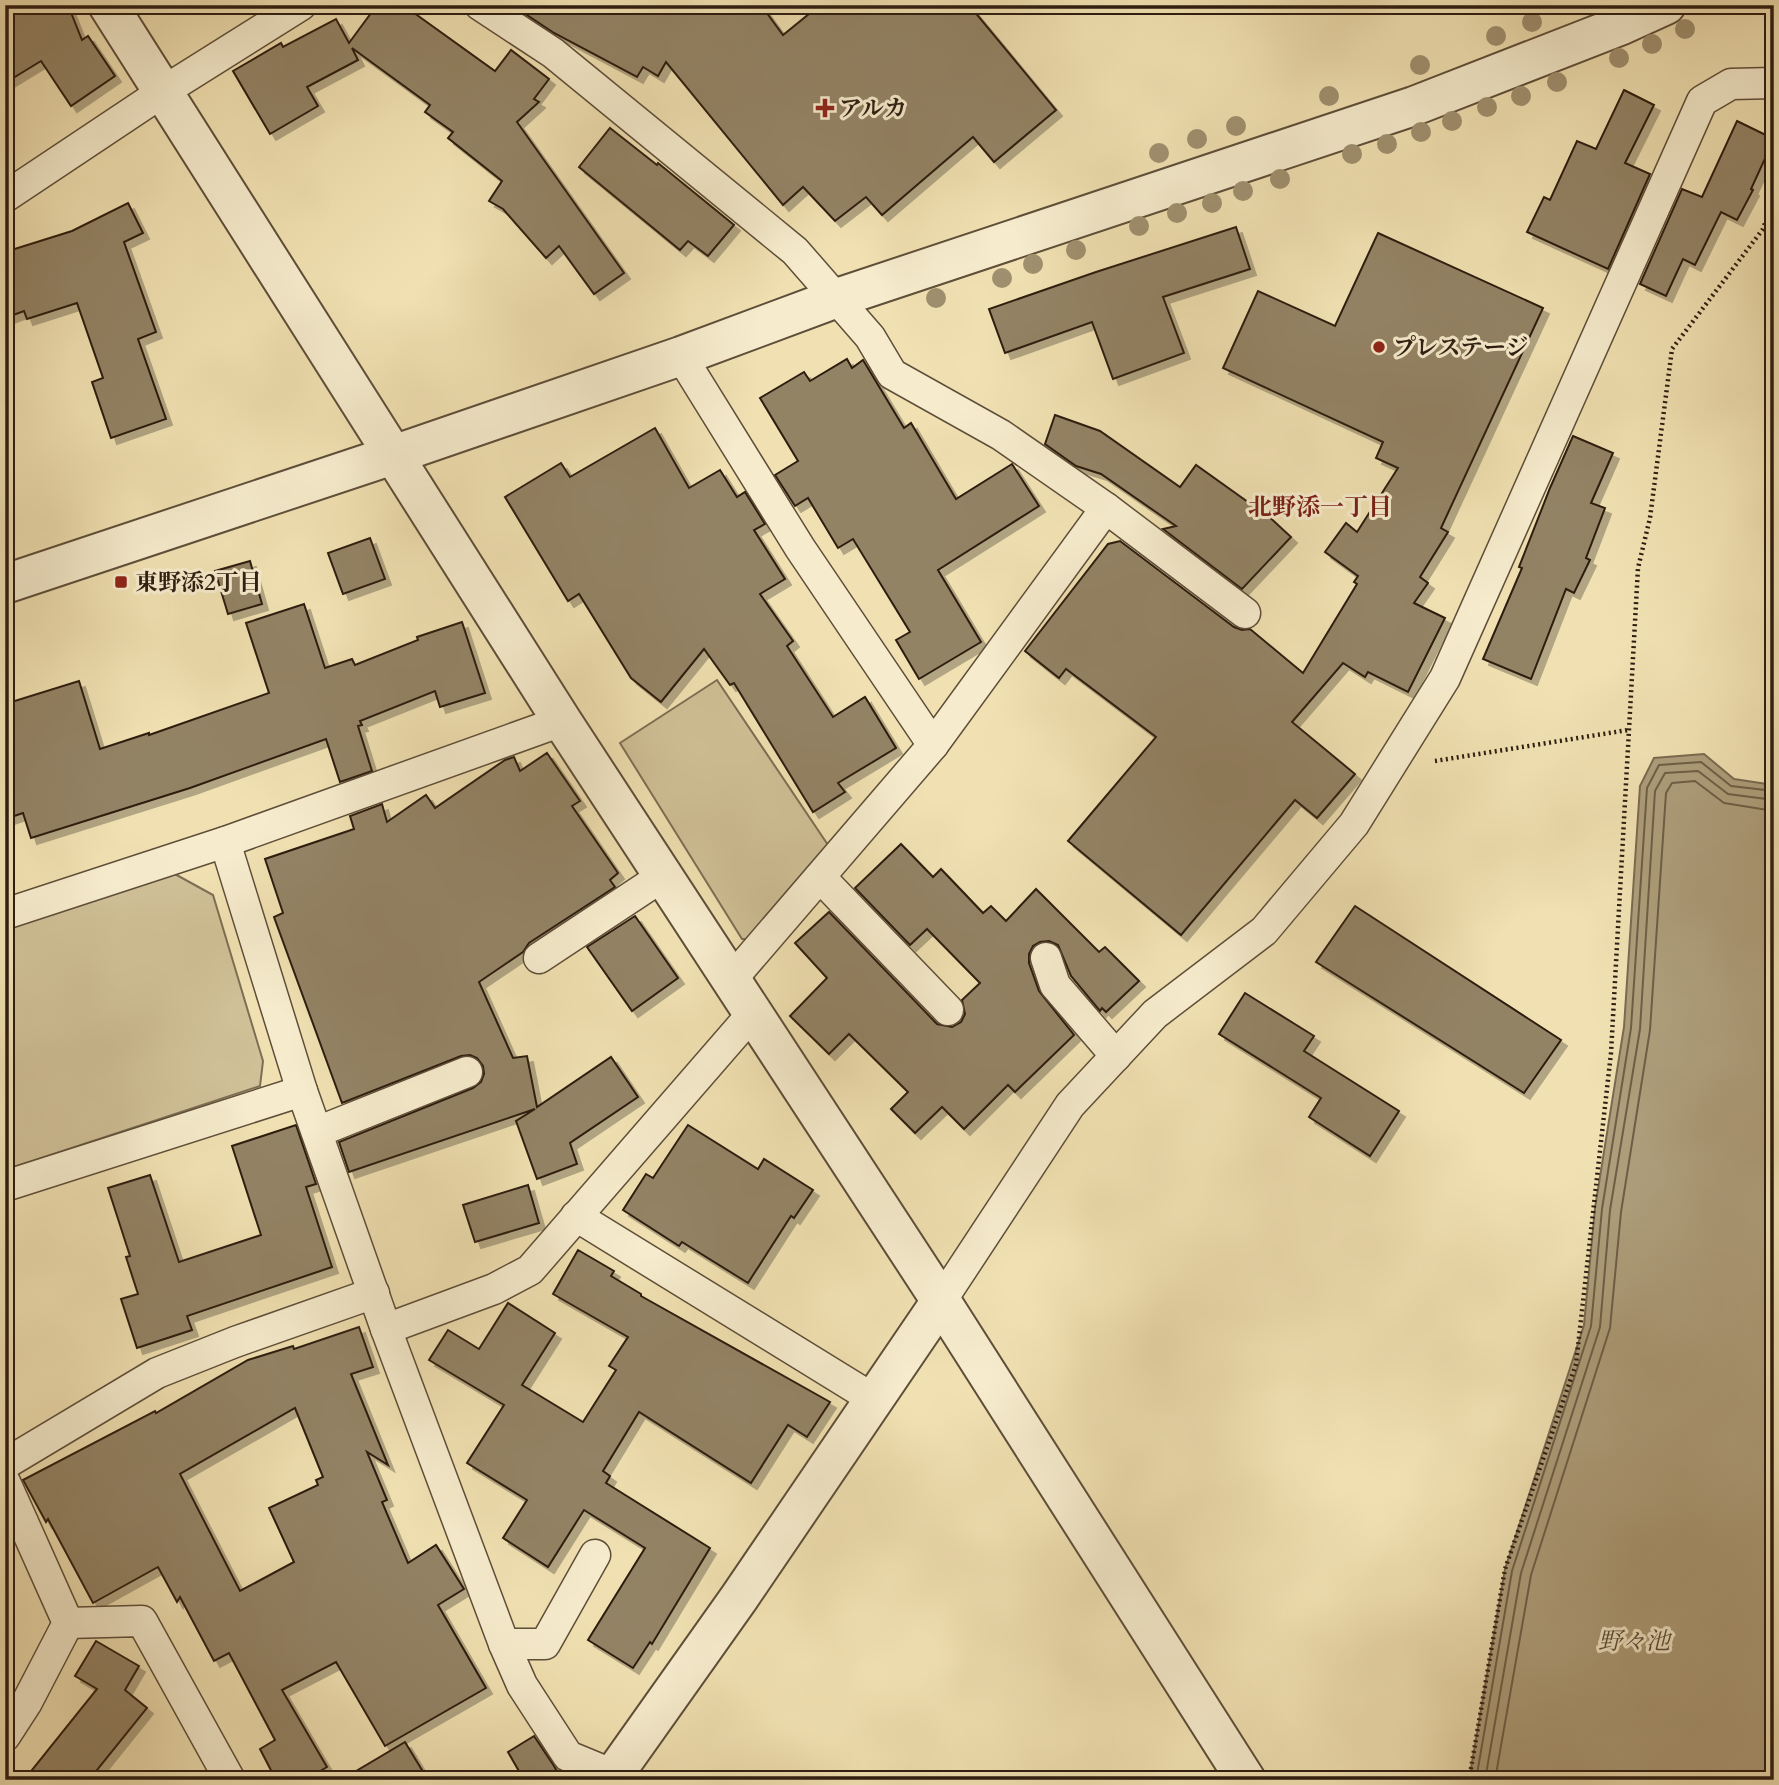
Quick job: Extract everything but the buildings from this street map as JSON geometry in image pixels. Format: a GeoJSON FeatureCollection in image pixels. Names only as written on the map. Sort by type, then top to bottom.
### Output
{"type":"FeatureCollection","features":[{"type":"Feature","properties":{"kind":"street"},"geometry":{"type":"LineString","coordinates":[[108,5],[562,720],[941,1301],[1246,1780]]}},
{"type":"Feature","properties":{"kind":"street"},"geometry":{"type":"LineString","coordinates":[[5,197],[164,91],[302,5]]}},
{"type":"Feature","properties":{"kind":"street"},"geometry":{"type":"LineString","coordinates":[[480,5],[552,52],[795,251],[870,337],[892,374],[1001,435],[1106,508],[1245,613]]}},
{"type":"Feature","properties":{"kind":"street"},"geometry":{"type":"LineString","coordinates":[[5,584],[681,356],[837,298],[1414,106],[1622,25],[1666,5]]}},
{"type":"Feature","properties":{"kind":"street"},"geometry":{"type":"LineString","coordinates":[[225,842],[302,1091],[386,1329],[504,1644],[522,1685],[568,1756],[612,1777],[875,1401],[1070,1105],[1155,1014],[1264,931],[1354,824],[1445,678],[1702,101],[1731,84],[1774,83]]}},
{"type":"Feature","properties":{"kind":"street"},"geometry":{"type":"LineString","coordinates":[[681,356],[800,548],[933,745]]}},
{"type":"Feature","properties":{"kind":"street"},"geometry":{"type":"LineString","coordinates":[[732,980],[933,745],[1106,508]]}},
{"type":"Feature","properties":{"kind":"street"},"geometry":{"type":"LineString","coordinates":[[5,914],[225,842],[562,720]]}},
{"type":"Feature","properties":{"kind":"street"},"geometry":{"type":"LineString","coordinates":[[539,958],[663,876]]}},
{"type":"Feature","properties":{"kind":"street"},"geometry":{"type":"LineString","coordinates":[[820,877],[948,1010]]}},
{"type":"Feature","properties":{"kind":"street"},"geometry":{"type":"LineString","coordinates":[[1046,958],[1055,985],[1116,1056]]}},
{"type":"Feature","properties":{"kind":"street"},"geometry":{"type":"LineString","coordinates":[[386,1329],[494,1290],[530,1270],[753,1013]]}},
{"type":"Feature","properties":{"kind":"street"},"geometry":{"type":"LineString","coordinates":[[317,1132],[467,1072]]}},
{"type":"Feature","properties":{"kind":"street"},"geometry":{"type":"LineString","coordinates":[[5,1186],[302,1091]]}},
{"type":"Feature","properties":{"kind":"street"},"geometry":{"type":"LineString","coordinates":[[576,1216],[875,1401]]}},
{"type":"Feature","properties":{"kind":"street"},"geometry":{"type":"LineString","coordinates":[[5,1464],[157,1373],[235,1342],[374,1293]]}},
{"type":"Feature","properties":{"kind":"street"},"geometry":{"type":"LineString","coordinates":[[5,1482],[68,1623]]}},
{"type":"Feature","properties":{"kind":"street"},"geometry":{"type":"LineString","coordinates":[[504,1644],[545,1644],[595,1555]]}},
{"type":"Feature","properties":{"kind":"street"},"geometry":{"type":"LineString","coordinates":[[68,1623],[142,1621],[230,1780]]}},
{"type":"Feature","properties":{"kind":"street"},"geometry":{"type":"LineString","coordinates":[[5,1736],[16,1701],[68,1623]]}},
{"type":"Feature","properties":{"kind":"path"},"geometry":{"type":"LineString","coordinates":[[1469,1780],[1505,1569],[1576,1364],[1611,1053],[1638,568],[1650,518],[1672,349],[1763,229],[1774,197]]}},
{"type":"Feature","properties":{"kind":"path"},"geometry":{"type":"LineString","coordinates":[[1387,772],[1457,756],[1628,730]]}},
{"type":"Feature","properties":{"kind":"shaded area"},"geometry":{"type":"Polygon","coordinates":[[[717,680],[828,845],[759,939],[742,939],[620,743],[717,680]]]}},
{"type":"Feature","properties":{"kind":"shaded area"},"geometry":{"type":"Polygon","coordinates":[[[173,873],[213,895],[263,1061],[260,1086],[5,1170],[5,927],[173,873]]]}},
{"type":"Feature","properties":{"kind":"water","name":"野々池"},"geometry":{"type":"Polygon","coordinates":[[[1704,754],[1734,779],[1774,785],[1774,1780],[1469,1780],[1505,1569],[1584,1325],[1595,1208],[1624,1027],[1640,786],[1654,758],[1704,754]]]}},
{"type":"Feature","properties":{"kind":"place","name":"アルカ"},"geometry":{"type":"Point","coordinates":[825,108]}},
{"type":"Feature","properties":{"kind":"place","name":"プレステージ"},"geometry":{"type":"Point","coordinates":[1379,347]}},
{"type":"Feature","properties":{"kind":"place","name":"東野添2丁目"},"geometry":{"type":"Point","coordinates":[121,582]}},
{"type":"Feature","properties":{"kind":"district","name":"北野添一丁目"},"geometry":{"type":"Point","coordinates":[1320,507]}}]}
